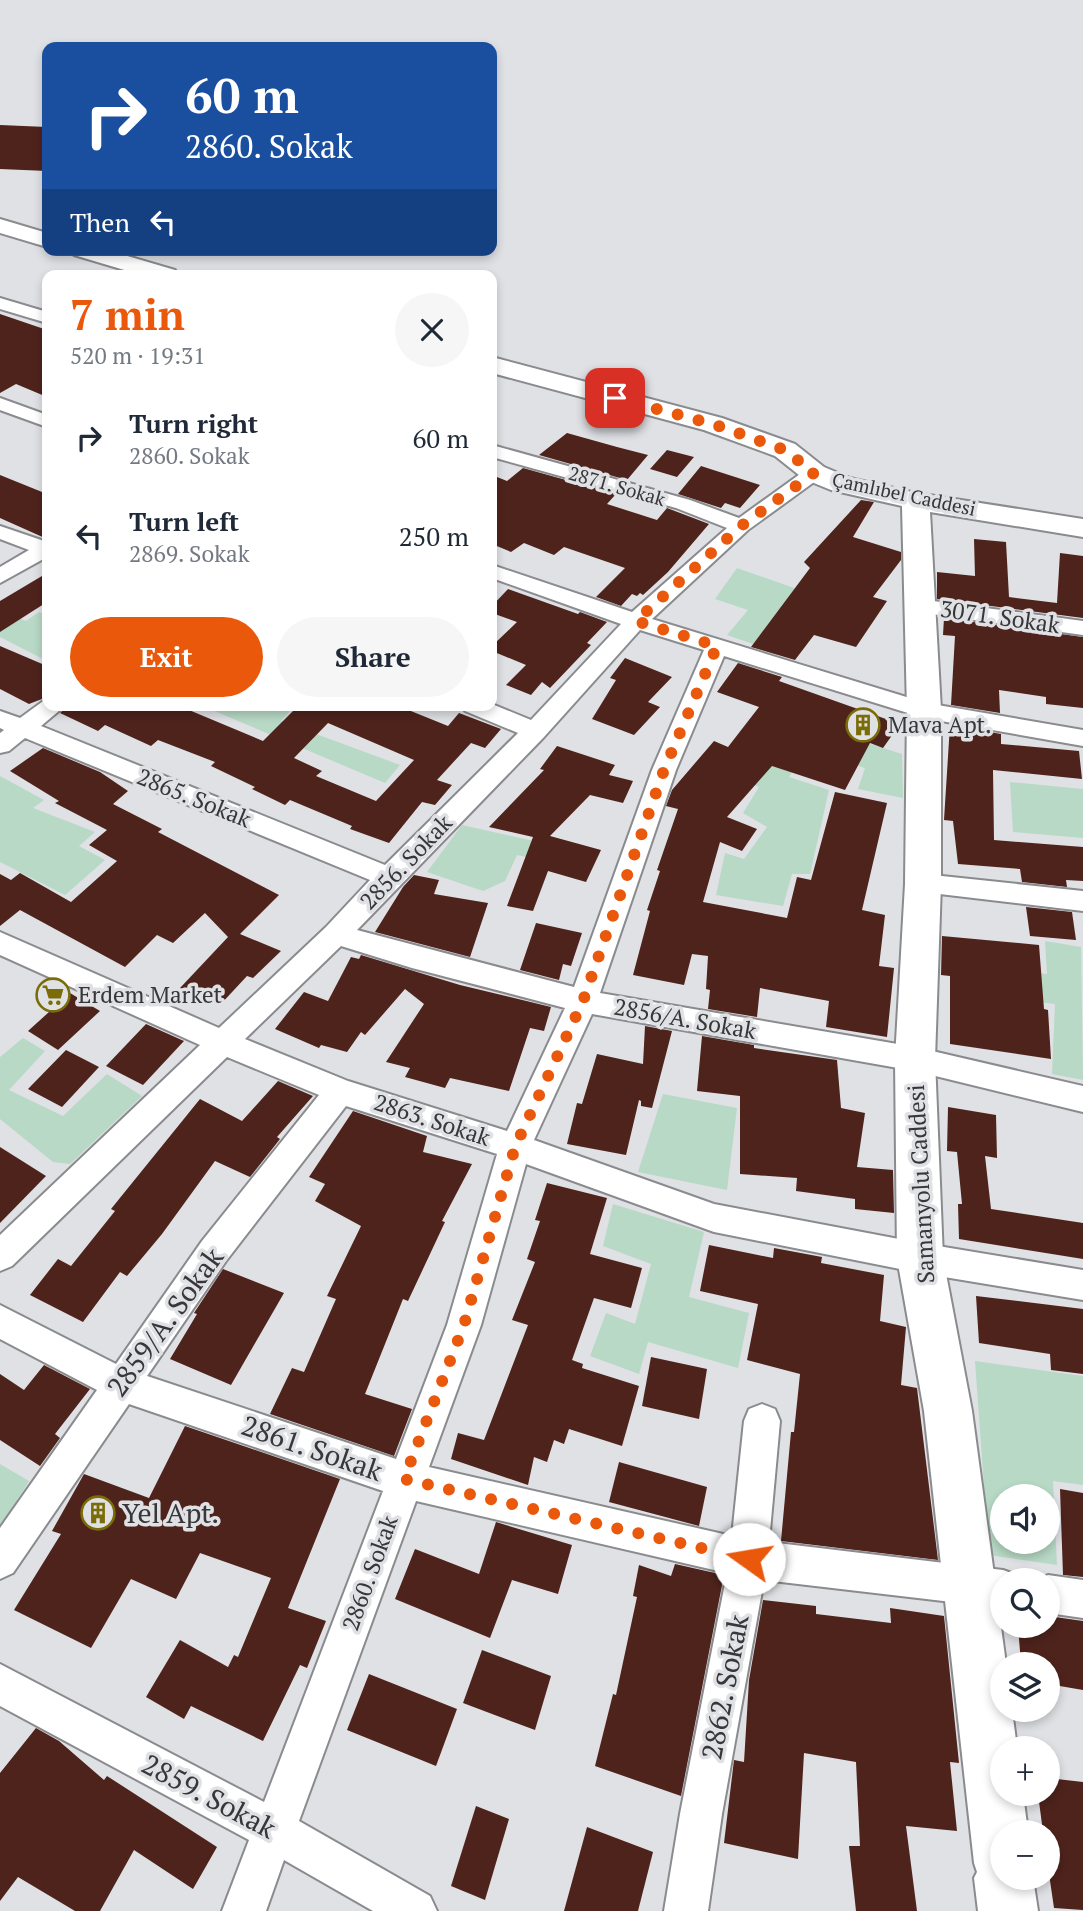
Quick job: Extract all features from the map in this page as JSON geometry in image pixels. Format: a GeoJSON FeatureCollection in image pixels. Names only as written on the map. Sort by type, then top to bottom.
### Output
{"type":"FeatureCollection","features":[{"type":"Feature","properties":{"kind":"street"},"geometry":{"type":"LineString","coordinates":[[0,226],[42,239]]}},
{"type":"Feature","properties":{"kind":"street"},"geometry":{"type":"LineString","coordinates":[[102,256],[150,270]]}},
{"type":"Feature","properties":{"kind":"street"},"geometry":{"type":"LineString","coordinates":[[0,303],[42,316]]}},
{"type":"Feature","properties":{"kind":"street","name":"Çamlıbel Caddesi"},"geometry":{"type":"LineString","coordinates":[[497,366],[713,424],[785,450],[814,473],[841,484],[916,500],[1083,528]]}},
{"type":"Feature","properties":{"kind":"street"},"geometry":{"type":"LineString","coordinates":[[0,404],[42,419]]}},
{"type":"Feature","properties":{"kind":"street","name":"2871. Sokak"},"geometry":{"type":"LineString","coordinates":[[497,452],[683,504],[741,526]]}},
{"type":"Feature","properties":{"kind":"street","name":"2856. Sokak"},"geometry":{"type":"LineString","coordinates":[[0,1256],[335,934],[536,732],[636,621],[741,526],[814,473]]}},
{"type":"Feature","properties":{"kind":"street","name":"Samanyolu Caddesi"},"geometry":{"type":"LineString","coordinates":[[916,500],[924,710],[923,884],[915,1059],[920,1258],[948,1411],[986,1587],[1000,1820]]}},
{"type":"Feature","properties":{"kind":"street"},"geometry":{"type":"LineString","coordinates":[[0,532],[42,546]]}},
{"type":"Feature","properties":{"kind":"street"},"geometry":{"type":"LineString","coordinates":[[0,576],[42,551]]}},
{"type":"Feature","properties":{"kind":"street"},"geometry":{"type":"LineString","coordinates":[[497,573],[636,621],[924,710],[1083,738]]}},
{"type":"Feature","properties":{"kind":"street","name":"3071. Sokak"},"geometry":{"type":"LineString","coordinates":[[918,606],[1083,628]]}},
{"type":"Feature","properties":{"kind":"street","name":"2860. Sokak"},"geometry":{"type":"LineString","coordinates":[[244,1911],[464,1325],[515,1147],[583,1001],[664,770],[717,646]]}},
{"type":"Feature","properties":{"kind":"street"},"geometry":{"type":"LineString","coordinates":[[0,745],[11,724],[42,710]]}},
{"type":"Feature","properties":{"kind":"street"},"geometry":{"type":"LineString","coordinates":[[487,711],[536,732]]}},
{"type":"Feature","properties":{"kind":"street","name":"2865. Sokak"},"geometry":{"type":"LineString","coordinates":[[11,724],[389,877]]}},
{"type":"Feature","properties":{"kind":"street"},"geometry":{"type":"LineString","coordinates":[[923,884],[1083,901]]}},
{"type":"Feature","properties":{"kind":"street","name":"2856/A. Sokak"},"geometry":{"type":"LineString","coordinates":[[335,934],[412,957],[583,1001],[915,1059],[1083,1099]]}},
{"type":"Feature","properties":{"kind":"street","name":"2863. Sokak"},"geometry":{"type":"LineString","coordinates":[[0,943],[222,1042],[340,1091],[515,1147],[714,1218],[920,1258],[1083,1285]]}},
{"type":"Feature","properties":{"kind":"street","name":"2859/A. Sokak"},"geometry":{"type":"LineString","coordinates":[[0,1560],[214,1251],[340,1091]]}},
{"type":"Feature","properties":{"kind":"street","name":"2861. Sokak"},"geometry":{"type":"LineString","coordinates":[[0,1321],[120,1384],[404,1479],[749,1559],[986,1587]]}},
{"type":"Feature","properties":{"kind":"street","name":"2862. Sokak"},"geometry":{"type":"LineString","coordinates":[[686,1911],[701,1815],[749,1559],[762,1421]]}},
{"type":"Feature","properties":{"kind":"street"},"geometry":{"type":"LineString","coordinates":[[1060,1596],[1083,1599]]}},
{"type":"Feature","properties":{"kind":"street","name":"2859. Sokak"},"geometry":{"type":"LineString","coordinates":[[0,1685],[275,1831],[415,1911]]}},
{"type":"Feature","properties":{"kind":"street"},"geometry":{"type":"LineString","coordinates":[[1005,1890],[1008,1911]]}},
{"type":"Feature","properties":{"kind":"green space"},"geometry":{"type":"Polygon","coordinates":[[[737,568],[797,589],[753,644],[727,635],[748,610],[715,599],[737,568]]]}},
{"type":"Feature","properties":{"kind":"green space"},"geometry":{"type":"Polygon","coordinates":[[[39,612],[42,613],[42,658],[0,637],[0,627],[14,616],[26,621],[39,612]]]}},
{"type":"Feature","properties":{"kind":"green space"},"geometry":{"type":"Polygon","coordinates":[[[214,711],[290,711],[281,721],[400,765],[385,783],[214,711]]]}},
{"type":"Feature","properties":{"kind":"green space"},"geometry":{"type":"Polygon","coordinates":[[[804,723],[902,754],[903,798],[858,789],[865,768],[806,750],[789,777],[829,790],[810,874],[792,874],[783,906],[716,895],[725,853],[744,859],[767,827],[743,813],[759,787],[749,782],[804,723]]]}},
{"type":"Feature","properties":{"kind":"green space"},"geometry":{"type":"Polygon","coordinates":[[[0,776],[44,800],[33,808],[95,832],[79,846],[105,860],[65,895],[0,862],[0,776]]]}},
{"type":"Feature","properties":{"kind":"green space"},"geometry":{"type":"Polygon","coordinates":[[[1010,782],[1083,789],[1083,838],[1013,832],[1010,782]]]}},
{"type":"Feature","properties":{"kind":"green space"},"geometry":{"type":"Polygon","coordinates":[[[462,825],[556,846],[545,861],[517,855],[505,881],[483,891],[427,872],[462,825]]]}},
{"type":"Feature","properties":{"kind":"green space"},"geometry":{"type":"Polygon","coordinates":[[[1045,941],[1081,947],[1083,1080],[1052,1074],[1055,1004],[1006,998],[1001,970],[1047,974],[1045,941]]]}},
{"type":"Feature","properties":{"kind":"green space"},"geometry":{"type":"Polygon","coordinates":[[[23,1038],[45,1051],[9,1090],[63,1116],[107,1074],[142,1096],[70,1164],[53,1162],[0,1119],[0,1057],[23,1038]]]}},
{"type":"Feature","properties":{"kind":"green space"},"geometry":{"type":"Polygon","coordinates":[[[663,1094],[737,1108],[727,1190],[638,1172],[663,1094]]]}},
{"type":"Feature","properties":{"kind":"green space"},"geometry":{"type":"Polygon","coordinates":[[[613,1204],[704,1232],[689,1297],[749,1313],[738,1368],[648,1342],[639,1374],[590,1356],[606,1313],[635,1324],[651,1264],[603,1246],[613,1204]]]}},
{"type":"Feature","properties":{"kind":"green space"},"geometry":{"type":"Polygon","coordinates":[[[975,1361],[1083,1376],[1083,1485],[1053,1481],[1053,1484],[990,1484],[990,1554],[1056,1554],[1057,1565],[989,1555],[975,1361]]]}},
{"type":"Feature","properties":{"kind":"green space"},"geometry":{"type":"Polygon","coordinates":[[[0,1464],[29,1481],[0,1527],[0,1464]]]}},
{"type":"Feature","properties":{"kind":"building"},"geometry":{"type":"Polygon","coordinates":[[[0,125],[42,127],[42,171],[0,169],[0,125]]]}},
{"type":"Feature","properties":{"kind":"building"},"geometry":{"type":"Polygon","coordinates":[[[0,314],[42,328],[42,395],[16,384],[0,393],[0,314]]]}},
{"type":"Feature","properties":{"kind":"building"},"geometry":{"type":"Polygon","coordinates":[[[567,433],[648,455],[627,480],[539,455],[567,433]]]}},
{"type":"Feature","properties":{"kind":"building"},"geometry":{"type":"Polygon","coordinates":[[[667,450],[694,457],[677,477],[650,469],[667,450]]]}},
{"type":"Feature","properties":{"kind":"building"},"geometry":{"type":"Polygon","coordinates":[[[701,466],[760,485],[740,508],[725,503],[721,508],[678,494],[701,466]]]}},
{"type":"Feature","properties":{"kind":"building"},"geometry":{"type":"Polygon","coordinates":[[[523,468],[616,494],[607,504],[657,520],[667,508],[709,524],[668,572],[643,595],[632,594],[621,606],[596,597],[625,568],[564,547],[554,555],[524,543],[511,552],[497,546],[497,477],[507,481],[523,468]]]}},
{"type":"Feature","properties":{"kind":"building"},"geometry":{"type":"Polygon","coordinates":[[[0,475],[42,492],[42,537],[0,518],[0,475]]]}},
{"type":"Feature","properties":{"kind":"building"},"geometry":{"type":"Polygon","coordinates":[[[861,500],[874,502],[853,537],[901,552],[901,560],[873,597],[887,601],[856,647],[814,635],[795,660],[751,647],[810,568],[804,562],[861,500]]]}},
{"type":"Feature","properties":{"kind":"building"},"geometry":{"type":"Polygon","coordinates":[[[974,539],[1006,542],[1009,597],[1057,603],[1060,553],[1083,556],[1083,618],[937,599],[937,572],[975,576],[974,539]]]}},
{"type":"Feature","properties":{"kind":"building"},"geometry":{"type":"Polygon","coordinates":[[[42,576],[42,605],[0,632],[0,601],[42,576]]]}},
{"type":"Feature","properties":{"kind":"building"},"geometry":{"type":"Polygon","coordinates":[[[508,589],[607,622],[587,643],[591,645],[550,688],[542,682],[531,695],[506,685],[526,665],[497,653],[497,641],[517,622],[497,615],[497,601],[508,589]]]}},
{"type":"Feature","properties":{"kind":"building"},"geometry":{"type":"Polygon","coordinates":[[[944,618],[1083,637],[1083,708],[1046,704],[1046,697],[999,690],[1000,713],[951,705],[955,636],[943,635],[944,618]]]}},
{"type":"Feature","properties":{"kind":"building"},"geometry":{"type":"Polygon","coordinates":[[[0,646],[42,664],[42,699],[29,704],[0,689],[0,646]]]}},
{"type":"Feature","properties":{"kind":"building"},"geometry":{"type":"Polygon","coordinates":[[[625,658],[672,677],[648,702],[660,707],[634,735],[592,719],[616,680],[610,678],[625,658]]]}},
{"type":"Feature","properties":{"kind":"building"},"geometry":{"type":"Polygon","coordinates":[[[738,663],[782,677],[779,681],[900,724],[883,748],[870,743],[845,790],[772,766],[727,817],[757,829],[742,851],[720,842],[703,902],[787,918],[797,877],[811,880],[835,792],[887,803],[862,910],[885,915],[879,966],[894,968],[887,1037],[826,1027],[829,1001],[760,988],[757,1017],[708,1009],[708,956],[692,954],[684,985],[633,975],[650,911],[647,910],[660,871],[657,870],[678,809],[666,806],[672,790],[714,741],[728,747],[759,707],[717,692],[738,663]]]}},
{"type":"Feature","properties":{"kind":"building"},"geometry":{"type":"Polygon","coordinates":[[[191,711],[263,741],[293,711],[411,711],[448,726],[459,713],[501,729],[485,748],[471,743],[437,780],[452,785],[435,805],[422,802],[389,843],[350,829],[352,826],[290,800],[285,805],[211,766],[215,762],[158,740],[151,746],[105,725],[98,731],[60,713],[191,711]],[[328,723],[294,758],[322,771],[316,776],[376,801],[414,760],[328,723]]]}},
{"type":"Feature","properties":{"kind":"building"},"geometry":{"type":"Polygon","coordinates":[[[950,725],[1001,734],[1001,744],[1079,751],[1082,779],[993,770],[994,840],[1083,847],[1083,881],[1066,880],[1067,887],[1022,882],[1020,869],[958,864],[953,821],[944,820],[950,725]]]}},
{"type":"Feature","properties":{"kind":"building"},"geometry":{"type":"Polygon","coordinates":[[[557,746],[615,765],[609,775],[633,781],[623,803],[590,795],[550,836],[601,850],[586,882],[548,871],[533,911],[507,906],[533,837],[489,827],[544,770],[540,769],[557,746]]]}},
{"type":"Feature","properties":{"kind":"building"},"geometry":{"type":"Polygon","coordinates":[[[43,748],[100,772],[128,791],[113,804],[162,829],[158,832],[279,895],[240,934],[281,951],[253,978],[247,976],[220,1005],[180,988],[228,937],[205,913],[173,943],[157,935],[125,967],[20,910],[0,926],[0,874],[11,880],[20,873],[71,902],[117,861],[89,845],[107,830],[55,803],[59,801],[10,771],[43,748]]]}},
{"type":"Feature","properties":{"kind":"building"},"geometry":{"type":"Polygon","coordinates":[[[414,875],[439,880],[434,894],[488,903],[470,957],[375,932],[403,887],[414,875]]]}},
{"type":"Feature","properties":{"kind":"building"},"geometry":{"type":"Polygon","coordinates":[[[1026,907],[1072,912],[1076,940],[1030,936],[1026,907]]]}},
{"type":"Feature","properties":{"kind":"building"},"geometry":{"type":"Polygon","coordinates":[[[536,923],[582,933],[571,966],[563,964],[559,980],[520,970],[536,923]]]}},
{"type":"Feature","properties":{"kind":"building"},"geometry":{"type":"Polygon","coordinates":[[[942,936],[1039,945],[1044,1009],[1048,1010],[1051,1059],[950,1044],[950,976],[941,975],[942,936]]]}},
{"type":"Feature","properties":{"kind":"building"},"geometry":{"type":"Polygon","coordinates":[[[361,955],[460,985],[551,1007],[544,1031],[530,1028],[509,1091],[450,1078],[445,1088],[405,1077],[410,1068],[386,1062],[424,1004],[405,989],[365,1035],[361,1032],[347,1052],[321,1045],[319,1048],[275,1029],[304,992],[328,1001],[351,957],[359,959],[361,955]]]}},
{"type":"Feature","properties":{"kind":"building"},"geometry":{"type":"Polygon","coordinates":[[[70,993],[100,1011],[58,1050],[28,1031],[70,993]]]}},
{"type":"Feature","properties":{"kind":"building"},"geometry":{"type":"Polygon","coordinates":[[[146,1024],[184,1041],[143,1085],[106,1066],[146,1024]]]}},
{"type":"Feature","properties":{"kind":"building"},"geometry":{"type":"Polygon","coordinates":[[[645,1026],[672,1031],[652,1108],[641,1106],[639,1100],[626,1155],[567,1144],[577,1103],[582,1104],[597,1054],[643,1064],[645,1026]]]}},
{"type":"Feature","properties":{"kind":"building"},"geometry":{"type":"Polygon","coordinates":[[[702,1036],[754,1045],[754,1048],[837,1060],[841,1108],[865,1113],[857,1167],[893,1170],[894,1213],[855,1209],[855,1199],[796,1191],[797,1178],[740,1174],[740,1096],[697,1091],[702,1036]]]}},
{"type":"Feature","properties":{"kind":"building"},"geometry":{"type":"Polygon","coordinates":[[[66,1050],[99,1067],[62,1107],[28,1089],[66,1050]]]}},
{"type":"Feature","properties":{"kind":"building"},"geometry":{"type":"Polygon","coordinates":[[[278,1081],[313,1096],[277,1137],[280,1139],[250,1177],[215,1161],[162,1234],[127,1276],[120,1272],[83,1322],[30,1295],[58,1259],[71,1266],[115,1211],[111,1209],[200,1099],[242,1121],[278,1081]]]}},
{"type":"Feature","properties":{"kind":"building"},"geometry":{"type":"Polygon","coordinates":[[[948,1107],[996,1115],[997,1158],[985,1156],[991,1209],[1083,1223],[1083,1259],[959,1239],[958,1204],[962,1204],[957,1152],[947,1151],[948,1107]]]}},
{"type":"Feature","properties":{"kind":"building"},"geometry":{"type":"Polygon","coordinates":[[[353,1111],[427,1136],[423,1152],[472,1164],[442,1221],[445,1222],[408,1301],[403,1299],[365,1394],[412,1409],[394,1456],[270,1414],[292,1368],[304,1372],[336,1299],[327,1296],[361,1226],[315,1201],[325,1184],[309,1177],[353,1111]]]}},
{"type":"Feature","properties":{"kind":"building"},"geometry":{"type":"Polygon","coordinates":[[[0,1147],[46,1176],[0,1223],[0,1147]]]}},
{"type":"Feature","properties":{"kind":"building"},"geometry":{"type":"Polygon","coordinates":[[[547,1183],[607,1198],[590,1254],[642,1268],[631,1308],[594,1298],[572,1360],[583,1364],[582,1368],[639,1386],[622,1446],[569,1429],[564,1444],[554,1440],[547,1462],[534,1457],[528,1485],[451,1459],[458,1433],[484,1440],[528,1325],[512,1320],[535,1262],[527,1259],[540,1221],[535,1220],[547,1183]]]}},
{"type":"Feature","properties":{"kind":"building"},"geometry":{"type":"Polygon","coordinates":[[[709,1245],[773,1258],[774,1248],[822,1257],[821,1263],[884,1275],[880,1321],[906,1327],[901,1385],[917,1388],[938,1560],[781,1541],[791,1432],[794,1432],[800,1374],[747,1360],[758,1304],[700,1291],[709,1245]]]}},
{"type":"Feature","properties":{"kind":"building"},"geometry":{"type":"Polygon","coordinates":[[[223,1269],[284,1293],[231,1385],[170,1359],[197,1314],[194,1313],[223,1269]]]}},
{"type":"Feature","properties":{"kind":"building"},"geometry":{"type":"Polygon","coordinates":[[[976,1296],[1083,1309],[1083,1374],[1051,1370],[1050,1354],[979,1343],[976,1296]]]}},
{"type":"Feature","properties":{"kind":"building"},"geometry":{"type":"Polygon","coordinates":[[[651,1357],[707,1369],[699,1419],[642,1406],[651,1357]]]}},
{"type":"Feature","properties":{"kind":"building"},"geometry":{"type":"Polygon","coordinates":[[[44,1365],[90,1389],[55,1434],[60,1438],[40,1466],[0,1440],[0,1374],[24,1390],[44,1365]]]}},
{"type":"Feature","properties":{"kind":"building"},"geometry":{"type":"Polygon","coordinates":[[[185,1426],[340,1479],[288,1608],[326,1621],[307,1668],[300,1665],[263,1741],[191,1706],[184,1719],[146,1697],[180,1640],[228,1667],[234,1655],[238,1657],[271,1578],[200,1553],[176,1599],[131,1579],[91,1648],[14,1610],[61,1534],[52,1531],[84,1474],[149,1498],[185,1426]]]}},
{"type":"Feature","properties":{"kind":"building"},"geometry":{"type":"Polygon","coordinates":[[[619,1462],[707,1487],[699,1526],[609,1502],[619,1462]]]}},
{"type":"Feature","properties":{"kind":"building"},"geometry":{"type":"Polygon","coordinates":[[[1060,1489],[1083,1493],[1083,1577],[1063,1575],[1060,1489]]]}},
{"type":"Feature","properties":{"kind":"building"},"geometry":{"type":"Polygon","coordinates":[[[496,1522],[572,1545],[558,1594],[512,1580],[490,1638],[395,1599],[415,1549],[479,1574],[496,1522]]]}},
{"type":"Feature","properties":{"kind":"building"},"geometry":{"type":"Polygon","coordinates":[[[675,1564],[724,1575],[681,1796],[595,1766],[613,1694],[616,1695],[637,1597],[633,1596],[639,1565],[671,1576],[675,1564]]]}},
{"type":"Feature","properties":{"kind":"building"},"geometry":{"type":"Polygon","coordinates":[[[763,1600],[816,1606],[816,1614],[891,1623],[890,1608],[944,1616],[959,1763],[950,1762],[957,1831],[906,1826],[917,1911],[856,1911],[849,1846],[860,1846],[856,1762],[804,1753],[798,1859],[724,1843],[734,1760],[744,1762],[749,1680],[763,1600]]]}},
{"type":"Feature","properties":{"kind":"building"},"geometry":{"type":"Polygon","coordinates":[[[1060,1618],[1083,1621],[1083,1690],[1060,1686],[1060,1652],[1020,1652],[1019,1638],[1060,1638],[1060,1618]]]}},
{"type":"Feature","properties":{"kind":"building"},"geometry":{"type":"Polygon","coordinates":[[[482,1650],[551,1676],[535,1730],[463,1703],[482,1650]]]}},
{"type":"Feature","properties":{"kind":"building"},"geometry":{"type":"Polygon","coordinates":[[[369,1674],[457,1709],[436,1766],[347,1730],[369,1674]]]}},
{"type":"Feature","properties":{"kind":"building"},"geometry":{"type":"Polygon","coordinates":[[[36,1728],[59,1741],[104,1780],[107,1776],[217,1847],[193,1889],[134,1850],[100,1911],[75,1911],[18,1877],[0,1901],[0,1773],[36,1728]]]}},
{"type":"Feature","properties":{"kind":"building"},"geometry":{"type":"Polygon","coordinates":[[[1060,1779],[1083,1782],[1083,1910],[1054,1908],[1051,1890],[1060,1890],[1060,1820],[1041,1820],[1040,1806],[1060,1806],[1060,1779]]]}},
{"type":"Feature","properties":{"kind":"building"},"geometry":{"type":"Polygon","coordinates":[[[476,1806],[509,1819],[485,1900],[451,1886],[476,1806]]]}},
{"type":"Feature","properties":{"kind":"building"},"geometry":{"type":"Polygon","coordinates":[[[587,1827],[653,1852],[638,1911],[564,1911],[587,1827]]]}},
{"type":"Feature","properties":{"kind":"place","name":"Mava Apt."},"geometry":{"type":"Point","coordinates":[863,725]}},
{"type":"Feature","properties":{"kind":"place","name":"Erdem Market"},"geometry":{"type":"Point","coordinates":[53,995]}},
{"type":"Feature","properties":{"kind":"place","name":"Yel Apt."},"geometry":{"type":"Point","coordinates":[98,1513]}},
{"type":"Feature","properties":{"kind":"route"},"geometry":{"type":"LineString","coordinates":[[615,398],[713,424],[785,450],[814,473],[741,526],[636,621],[717,646],[664,770],[583,1001],[515,1147],[464,1325],[404,1479],[749,1559]]}}]}
